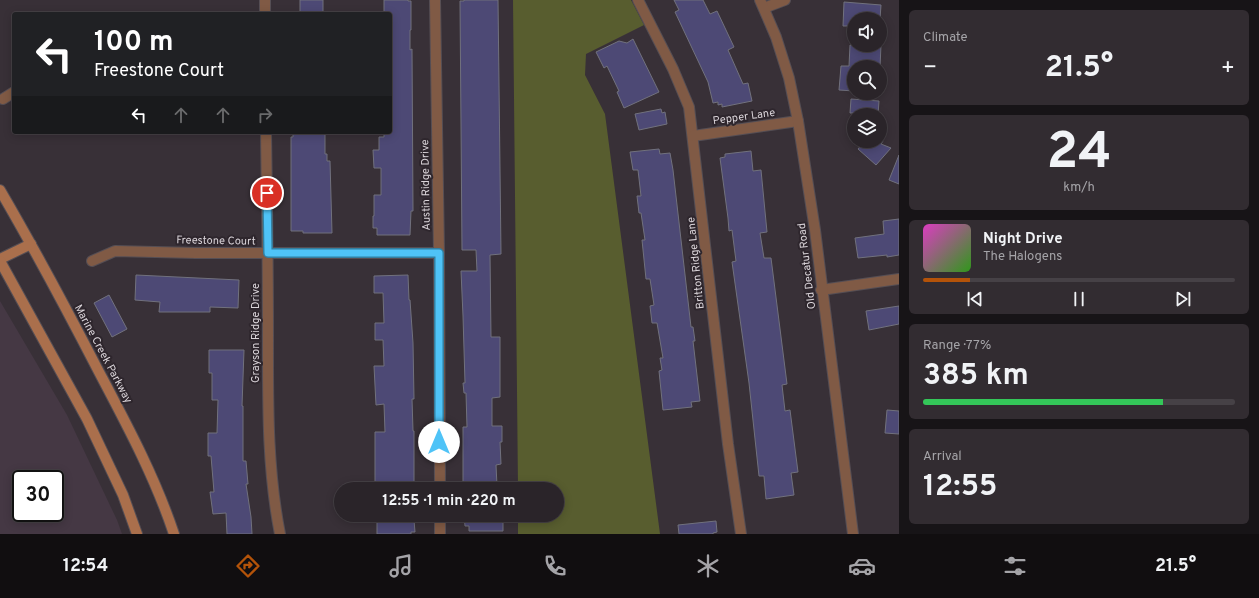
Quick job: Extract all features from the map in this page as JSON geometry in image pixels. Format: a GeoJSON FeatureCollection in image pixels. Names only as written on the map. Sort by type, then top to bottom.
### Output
{"type":"FeatureCollection","features":[{"type":"Feature","properties":{"kind":"main road","name":"Marine Creek Parkway"},"geometry":{"type":"LineString","coordinates":[[0,190],[31,244],[133,437],[154,481],[174,534]]}},
{"type":"Feature","properties":{"kind":"main road"},"geometry":{"type":"LineString","coordinates":[[31,244],[0,260],[87,419],[123,495],[137,534]]}},
{"type":"Feature","properties":{"kind":"street"},"geometry":{"type":"LineString","coordinates":[[265,0],[265,12]]}},
{"type":"Feature","properties":{"kind":"street","name":"Austin Ridge Drive"},"geometry":{"type":"LineString","coordinates":[[435,0],[439,253],[440,482]]}},
{"type":"Feature","properties":{"kind":"street","name":"Britton Ridge Lane"},"geometry":{"type":"LineString","coordinates":[[638,0],[674,69],[689,107],[728,444],[741,534]]}},
{"type":"Feature","properties":{"kind":"street"},"geometry":{"type":"LineString","coordinates":[[762,4],[785,0]]}},
{"type":"Feature","properties":{"kind":"street","name":"Old Decatur Road"},"geometry":{"type":"LineString","coordinates":[[762,4],[776,37],[790,78],[798,121],[815,230],[821,290],[853,534]]}},
{"type":"Feature","properties":{"kind":"street"},"geometry":{"type":"LineString","coordinates":[[3,99],[12,93]]}},
{"type":"Feature","properties":{"kind":"street","name":"Pepper Lane"},"geometry":{"type":"LineString","coordinates":[[693,136],[798,121]]}},
{"type":"Feature","properties":{"kind":"street","name":"Grayson Ridge Drive"},"geometry":{"type":"LineString","coordinates":[[266,134],[268,416],[274,506],[280,534]]}},
{"type":"Feature","properties":{"kind":"street","name":"Freestone Court"},"geometry":{"type":"LineString","coordinates":[[92,261],[114,251],[196,253],[439,253]]}},
{"type":"Feature","properties":{"kind":"street"},"geometry":{"type":"LineString","coordinates":[[821,290],[899,279]]}},
{"type":"Feature","properties":{"kind":"street"},"geometry":{"type":"LineString","coordinates":[[440,522],[440,534]]}},
{"type":"Feature","properties":{"kind":"shaded area"},"geometry":{"type":"Polygon","coordinates":[[[0,301],[67,415],[117,520],[122,534],[0,534],[0,301]]]}},
{"type":"Feature","properties":{"kind":"green space"},"geometry":{"type":"Polygon","coordinates":[[[513,0],[631,0],[644,25],[586,54],[585,75],[605,114],[660,534],[518,534],[518,522],[564,522],[564,482],[518,482],[513,0]]]}},
{"type":"Feature","properties":{"kind":"building"},"geometry":{"type":"Polygon","coordinates":[[[300,0],[323,0],[323,12],[300,12],[300,0]]]}},
{"type":"Feature","properties":{"kind":"building"},"geometry":{"type":"Polygon","coordinates":[[[384,0],[411,1],[410,50],[412,49],[413,211],[411,211],[410,235],[377,235],[377,228],[373,228],[374,195],[381,195],[381,168],[374,168],[373,150],[379,150],[379,137],[384,137],[384,134],[392,134],[392,12],[384,12],[384,0]]]}},
{"type":"Feature","properties":{"kind":"building"},"geometry":{"type":"Polygon","coordinates":[[[498,0],[501,254],[490,255],[491,337],[500,337],[500,397],[492,398],[492,426],[502,426],[502,442],[500,442],[501,464],[496,465],[497,482],[463,482],[463,427],[467,427],[466,393],[464,393],[463,383],[465,383],[461,271],[477,271],[476,250],[462,250],[460,1],[498,0]]]}},
{"type":"Feature","properties":{"kind":"building"},"geometry":{"type":"Polygon","coordinates":[[[674,0],[703,0],[710,14],[717,11],[734,47],[728,50],[743,84],[748,83],[752,101],[722,107],[722,104],[718,105],[718,102],[713,103],[708,82],[675,12],[679,10],[674,0]]]}},
{"type":"Feature","properties":{"kind":"building"},"geometry":{"type":"Polygon","coordinates":[[[844,2],[881,5],[880,12],[847,12],[847,26],[843,26],[844,2]]]}},
{"type":"Feature","properties":{"kind":"building"},"geometry":{"type":"Polygon","coordinates":[[[633,39],[659,92],[624,108],[617,92],[619,91],[607,66],[604,68],[596,52],[619,41],[627,43],[633,39]]]}},
{"type":"Feature","properties":{"kind":"building"},"geometry":{"type":"Polygon","coordinates":[[[850,52],[881,52],[880,60],[849,60],[850,52]]]}},
{"type":"Feature","properties":{"kind":"building"},"geometry":{"type":"Polygon","coordinates":[[[841,66],[847,66],[847,91],[839,90],[841,66]]]}},
{"type":"Feature","properties":{"kind":"building"},"geometry":{"type":"Polygon","coordinates":[[[851,100],[879,101],[878,108],[850,108],[851,100]]]}},
{"type":"Feature","properties":{"kind":"building"},"geometry":{"type":"Polygon","coordinates":[[[661,109],[662,113],[665,112],[667,124],[639,130],[635,114],[661,109]]]}},
{"type":"Feature","properties":{"kind":"building"},"geometry":{"type":"Polygon","coordinates":[[[293,134],[325,134],[325,154],[327,154],[327,161],[330,161],[332,233],[303,233],[303,231],[291,231],[291,137],[293,137],[293,134]]]}},
{"type":"Feature","properties":{"kind":"building"},"geometry":{"type":"Polygon","coordinates":[[[887,146],[891,148],[876,165],[858,149],[887,148],[887,146]]]}},
{"type":"Feature","properties":{"kind":"building"},"geometry":{"type":"Polygon","coordinates":[[[659,149],[660,154],[670,153],[673,170],[691,327],[693,327],[695,341],[693,341],[700,401],[691,402],[692,407],[663,410],[659,371],[662,370],[660,358],[663,358],[657,323],[652,323],[650,306],[654,305],[650,279],[646,279],[642,240],[645,240],[637,196],[641,196],[638,170],[633,170],[630,152],[659,149]]]}},
{"type":"Feature","properties":{"kind":"building"},"geometry":{"type":"Polygon","coordinates":[[[751,151],[753,171],[761,170],[767,232],[760,233],[764,258],[771,258],[787,384],[782,385],[785,411],[790,410],[798,472],[791,473],[794,495],[766,499],[764,476],[759,476],[749,383],[732,262],[736,261],[732,230],[729,231],[720,158],[725,157],[725,154],[751,151]]]}},
{"type":"Feature","properties":{"kind":"building"},"geometry":{"type":"Polygon","coordinates":[[[899,155],[899,184],[889,180],[899,155]]]}},
{"type":"Feature","properties":{"kind":"building"},"geometry":{"type":"Polygon","coordinates":[[[899,219],[899,255],[858,258],[855,238],[884,234],[883,221],[899,219]]]}},
{"type":"Feature","properties":{"kind":"building"},"geometry":{"type":"Polygon","coordinates":[[[136,275],[239,280],[238,308],[210,307],[210,312],[159,312],[160,302],[135,300],[136,275]]]}},
{"type":"Feature","properties":{"kind":"building"},"geometry":{"type":"Polygon","coordinates":[[[408,275],[413,343],[414,399],[412,399],[414,431],[414,482],[375,482],[375,432],[385,432],[384,404],[376,405],[374,366],[384,366],[383,340],[375,340],[375,323],[384,323],[383,293],[374,293],[374,276],[408,275]]]}},
{"type":"Feature","properties":{"kind":"building"},"geometry":{"type":"Polygon","coordinates":[[[109,295],[127,329],[112,337],[94,303],[109,295]]]}},
{"type":"Feature","properties":{"kind":"building"},"geometry":{"type":"Polygon","coordinates":[[[899,306],[899,324],[869,330],[866,311],[899,306]]]}},
{"type":"Feature","properties":{"kind":"building"},"geometry":{"type":"Polygon","coordinates":[[[209,350],[244,350],[242,406],[243,461],[246,461],[248,484],[246,484],[252,534],[227,534],[226,513],[213,514],[210,492],[214,492],[211,456],[208,456],[208,433],[217,433],[218,400],[212,400],[212,373],[209,373],[209,350]]]}},
{"type":"Feature","properties":{"kind":"building"},"geometry":{"type":"Polygon","coordinates":[[[887,410],[899,411],[899,434],[885,433],[887,410]]]}},
{"type":"Feature","properties":{"kind":"building"},"geometry":{"type":"Polygon","coordinates":[[[716,521],[717,532],[713,534],[679,534],[678,525],[716,521]]]}},
{"type":"Feature","properties":{"kind":"building"},"geometry":{"type":"Polygon","coordinates":[[[377,522],[414,522],[415,532],[411,532],[411,534],[377,534],[377,522]]]}},
{"type":"Feature","properties":{"kind":"building"},"geometry":{"type":"Polygon","coordinates":[[[465,522],[503,522],[503,531],[469,531],[469,526],[465,526],[465,522]]]}},
{"type":"Feature","properties":{"kind":"route"},"geometry":{"type":"LineString","coordinates":[[267,193],[268,253],[439,253],[439,442]]}}]}
